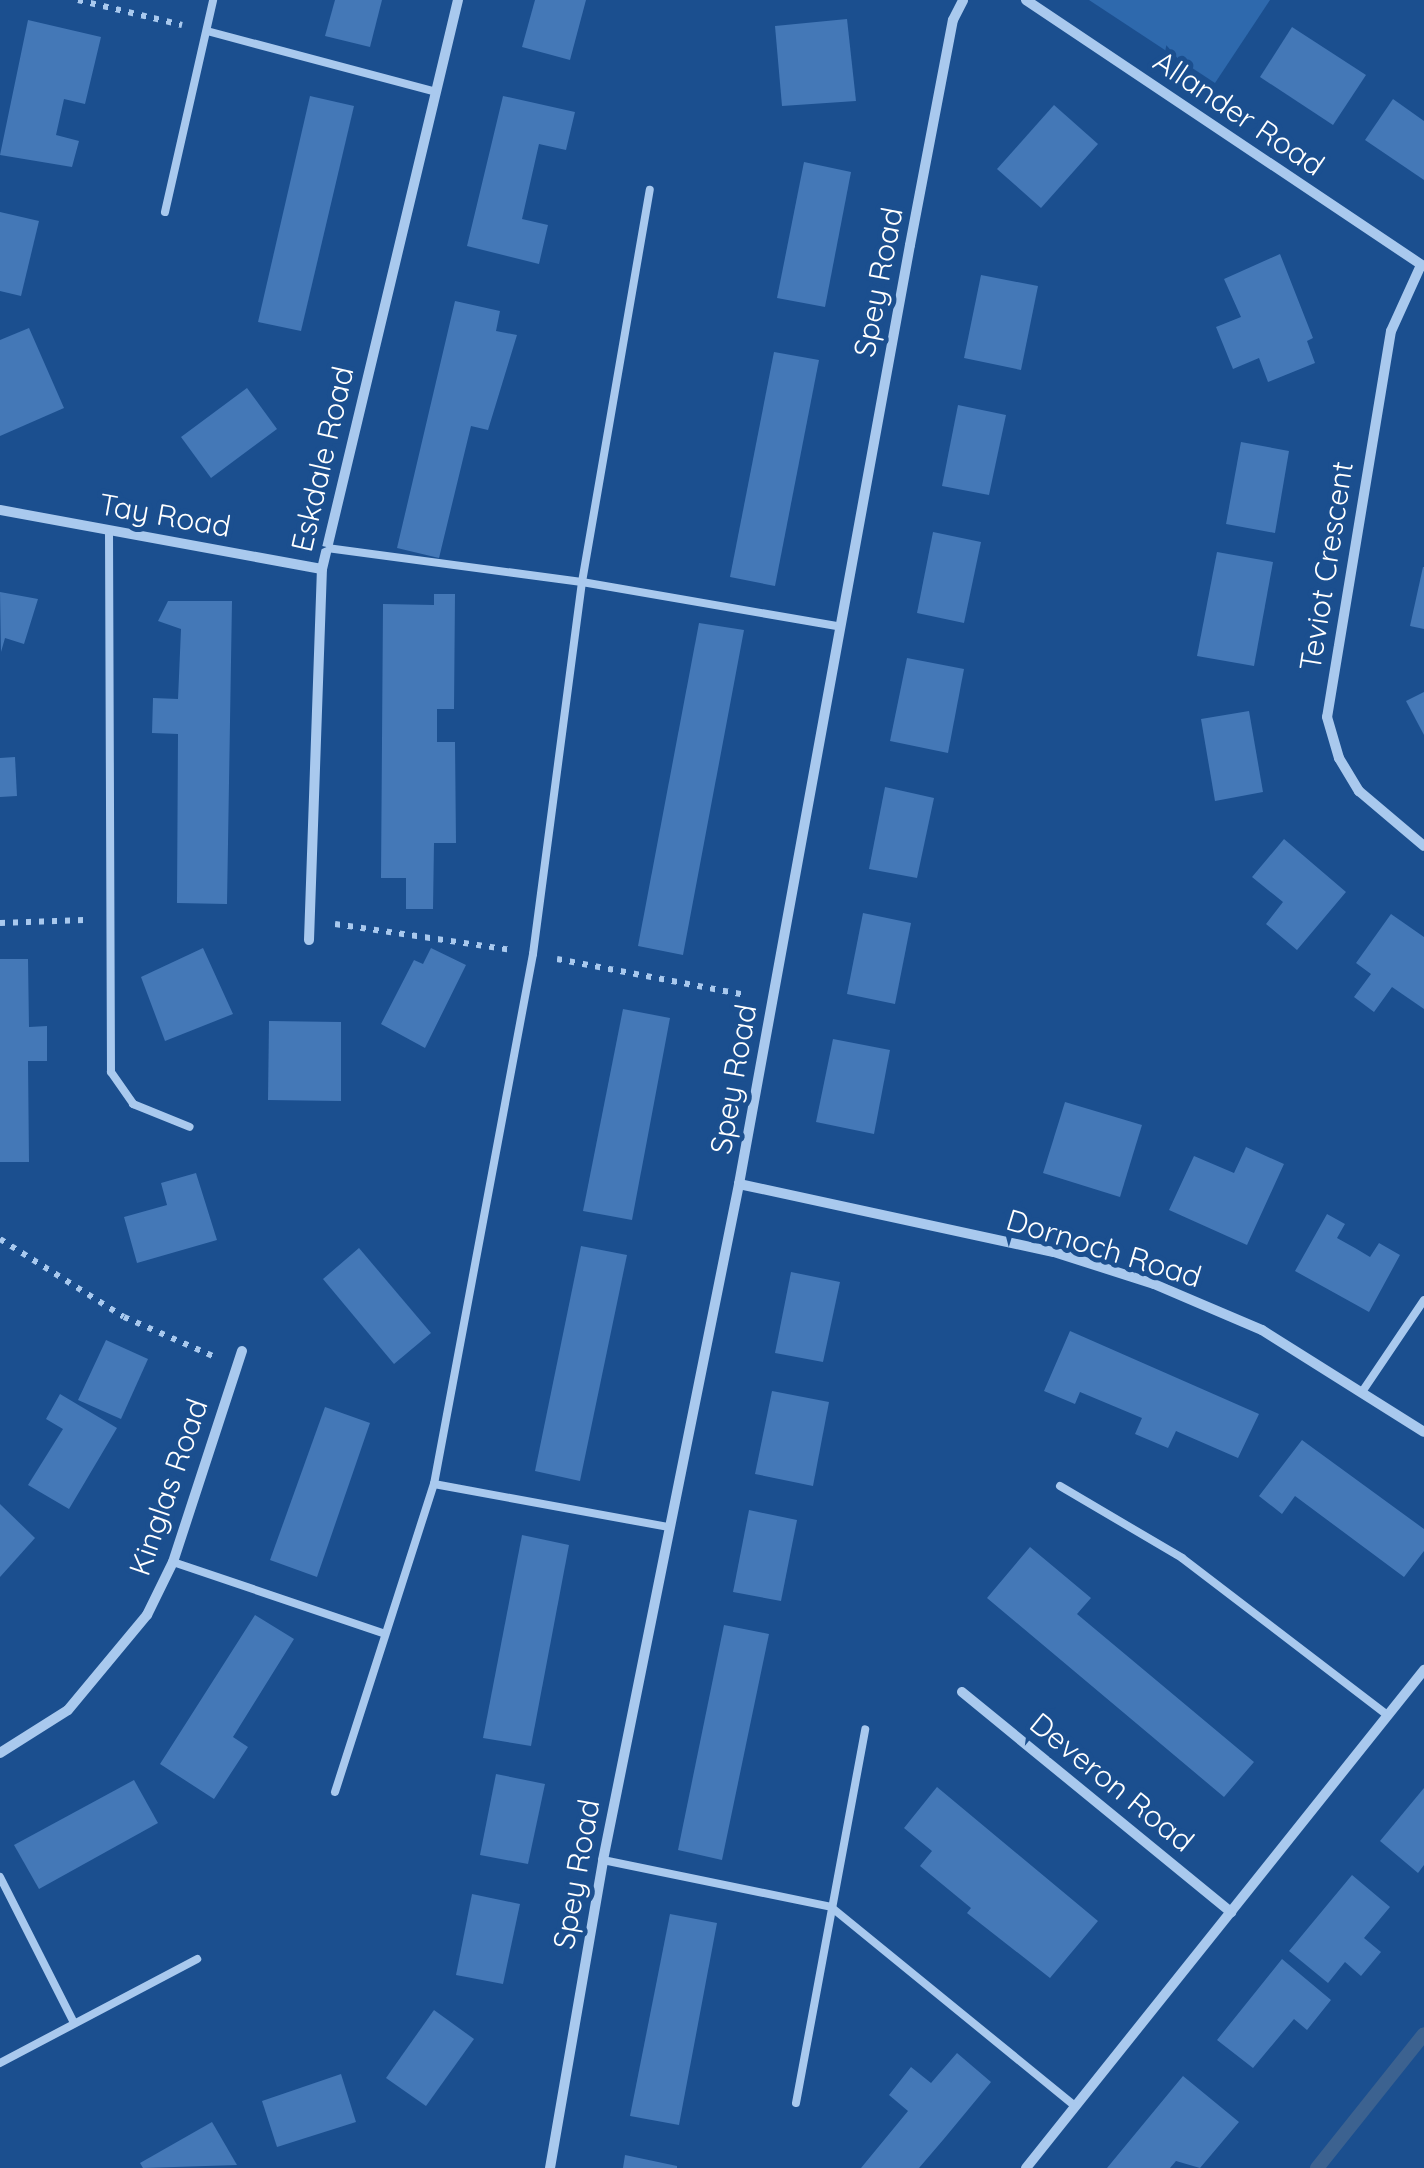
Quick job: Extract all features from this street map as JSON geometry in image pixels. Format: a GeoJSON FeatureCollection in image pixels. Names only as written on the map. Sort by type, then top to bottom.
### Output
{"type":"FeatureCollection","features":[{"type":"Feature","properties":{"kind":"street","name":"Eskdale Road"},"geometry":{"type":"LineString","coordinates":[[309,940],[322,569],[458,0]]}},
{"type":"Feature","properties":{"kind":"street","name":"Spey Road"},"geometry":{"type":"LineString","coordinates":[[550,2168],[603,1860],[740,1184],[838,626],[953,20],[963,0]]}},
{"type":"Feature","properties":{"kind":"street","name":"Allander Road"},"geometry":{"type":"LineString","coordinates":[[1026,0],[1422,266]]}},
{"type":"Feature","properties":{"kind":"street","name":"Teviot Crescent"},"geometry":{"type":"LineString","coordinates":[[1422,266],[1391,331],[1327,717],[1339,758],[1360,791],[1424,846]]}},
{"type":"Feature","properties":{"kind":"street","name":"Tay Road"},"geometry":{"type":"LineString","coordinates":[[0,510],[322,569]]}},
{"type":"Feature","properties":{"kind":"street","name":"Dornoch Road"},"geometry":{"type":"LineString","coordinates":[[740,1184],[1054,1252],[1138,1279],[1262,1330],[1364,1390],[1424,1432]]}},
{"type":"Feature","properties":{"kind":"street","name":"Kinglas Road"},"geometry":{"type":"LineString","coordinates":[[0,1752],[40,1733],[113,1663],[147,1615],[173,1562],[242,1351]]}},
{"type":"Feature","properties":{"kind":"street"},"geometry":{"type":"LineString","coordinates":[[1027,2168],[1424,1670]]}},
{"type":"Feature","properties":{"kind":"street","name":"Deveron Road"},"geometry":{"type":"LineString","coordinates":[[962,1692],[1231,1912]]}},
{"type":"Feature","properties":{"kind":"lane"},"geometry":{"type":"LineString","coordinates":[[165,212],[213,0]]}},
{"type":"Feature","properties":{"kind":"lane"},"geometry":{"type":"LineString","coordinates":[[207,31],[436,92]]}},
{"type":"Feature","properties":{"kind":"lane"},"geometry":{"type":"LineString","coordinates":[[335,1792],[434,1484],[534,954],[582,582],[650,190]]}},
{"type":"Feature","properties":{"kind":"lane"},"geometry":{"type":"LineString","coordinates":[[108,531],[107,919],[111,1072],[133,1104],[190,1127]]}},
{"type":"Feature","properties":{"kind":"lane"},"geometry":{"type":"LineString","coordinates":[[327,548],[582,582],[838,626]]}},
{"type":"Feature","properties":{"kind":"lane"},"geometry":{"type":"LineString","coordinates":[[1364,1390],[1424,1300]]}},
{"type":"Feature","properties":{"kind":"lane"},"geometry":{"type":"LineString","coordinates":[[434,1484],[669,1526]]}},
{"type":"Feature","properties":{"kind":"lane"},"geometry":{"type":"LineString","coordinates":[[1060,1486],[1182,1558],[1387,1715]]}},
{"type":"Feature","properties":{"kind":"lane"},"geometry":{"type":"LineString","coordinates":[[173,1562],[383,1633]]}},
{"type":"Feature","properties":{"kind":"lane"},"geometry":{"type":"LineString","coordinates":[[796,2103],[866,1730]]}},
{"type":"Feature","properties":{"kind":"lane"},"geometry":{"type":"LineString","coordinates":[[603,1860],[831,1907],[1076,2106]]}},
{"type":"Feature","properties":{"kind":"lane"},"geometry":{"type":"LineString","coordinates":[[0,1877],[74,2024]]}},
{"type":"Feature","properties":{"kind":"lane"},"geometry":{"type":"LineString","coordinates":[[0,2063],[197,1959]]}},
{"type":"Feature","properties":{"kind":"path"},"geometry":{"type":"LineString","coordinates":[[78,0],[207,31]]}},
{"type":"Feature","properties":{"kind":"path"},"geometry":{"type":"LineString","coordinates":[[0,923],[107,919]]}},
{"type":"Feature","properties":{"kind":"path"},"geometry":{"type":"LineString","coordinates":[[309,924],[366,924],[772,1000]]}},
{"type":"Feature","properties":{"kind":"path"},"geometry":{"type":"LineString","coordinates":[[0,1239],[124,1317],[236,1366]]}},
{"type":"Feature","properties":{"kind":"shaded area"},"geometry":{"type":"Polygon","coordinates":[[[1089,0],[1270,0],[1215,83],[1089,0]]]}},
{"type":"Feature","properties":{"kind":"building"},"geometry":{"type":"Polygon","coordinates":[[[335,0],[382,0],[370,47],[325,36],[335,0]]]}},
{"type":"Feature","properties":{"kind":"building"},"geometry":{"type":"Polygon","coordinates":[[[535,0],[586,0],[570,60],[522,47],[535,0]]]}},
{"type":"Feature","properties":{"kind":"building"},"geometry":{"type":"Polygon","coordinates":[[[847,19],[856,101],[782,106],[775,26],[847,19]]]}},
{"type":"Feature","properties":{"kind":"building"},"geometry":{"type":"Polygon","coordinates":[[[28,20],[101,37],[85,104],[64,99],[56,135],[79,141],[72,167],[0,155],[28,20]]]}},
{"type":"Feature","properties":{"kind":"building"},"geometry":{"type":"Polygon","coordinates":[[[1292,27],[1366,75],[1333,125],[1260,77],[1292,27]]]}},
{"type":"Feature","properties":{"kind":"building"},"geometry":{"type":"Polygon","coordinates":[[[310,96],[354,106],[301,331],[258,322],[310,96]]]}},
{"type":"Feature","properties":{"kind":"building"},"geometry":{"type":"Polygon","coordinates":[[[503,96],[575,112],[566,150],[539,144],[522,219],[548,225],[539,264],[467,246],[503,96]]]}},
{"type":"Feature","properties":{"kind":"building"},"geometry":{"type":"Polygon","coordinates":[[[1393,99],[1424,121],[1424,180],[1365,140],[1393,99]]]}},
{"type":"Feature","properties":{"kind":"building"},"geometry":{"type":"Polygon","coordinates":[[[1054,105],[1098,144],[1041,208],[997,169],[1054,105]]]}},
{"type":"Feature","properties":{"kind":"building"},"geometry":{"type":"Polygon","coordinates":[[[804,162],[851,172],[825,307],[777,298],[804,162]]]}},
{"type":"Feature","properties":{"kind":"building"},"geometry":{"type":"Polygon","coordinates":[[[0,212],[39,221],[21,296],[0,291],[0,212]]]}},
{"type":"Feature","properties":{"kind":"building"},"geometry":{"type":"Polygon","coordinates":[[[1280,254],[1313,338],[1307,341],[1315,363],[1268,382],[1259,358],[1233,369],[1216,327],[1241,317],[1224,279],[1280,254]]]}},
{"type":"Feature","properties":{"kind":"building"},"geometry":{"type":"Polygon","coordinates":[[[981,275],[1038,286],[1021,370],[964,358],[981,275]]]}},
{"type":"Feature","properties":{"kind":"building"},"geometry":{"type":"Polygon","coordinates":[[[455,301],[500,311],[496,331],[517,335],[488,430],[471,426],[439,558],[397,548],[455,301]]]}},
{"type":"Feature","properties":{"kind":"building"},"geometry":{"type":"Polygon","coordinates":[[[29,328],[64,408],[0,436],[0,340],[29,328]]]}},
{"type":"Feature","properties":{"kind":"building"},"geometry":{"type":"Polygon","coordinates":[[[774,352],[819,360],[775,586],[730,577],[774,352]]]}},
{"type":"Feature","properties":{"kind":"building"},"geometry":{"type":"Polygon","coordinates":[[[247,388],[277,429],[211,478],[181,437],[247,388]]]}},
{"type":"Feature","properties":{"kind":"building"},"geometry":{"type":"Polygon","coordinates":[[[958,405],[1006,415],[989,495],[942,486],[958,405]]]}},
{"type":"Feature","properties":{"kind":"building"},"geometry":{"type":"Polygon","coordinates":[[[1241,442],[1289,451],[1275,533],[1226,524],[1241,442]]]}},
{"type":"Feature","properties":{"kind":"building"},"geometry":{"type":"Polygon","coordinates":[[[933,532],[981,542],[964,623],[917,613],[933,532]]]}},
{"type":"Feature","properties":{"kind":"building"},"geometry":{"type":"Polygon","coordinates":[[[1217,552],[1273,562],[1254,666],[1197,656],[1217,552]]]}},
{"type":"Feature","properties":{"kind":"building"},"geometry":{"type":"Polygon","coordinates":[[[1424,567],[1424,629],[1410,626],[1424,567]]]}},
{"type":"Feature","properties":{"kind":"building"},"geometry":{"type":"Polygon","coordinates":[[[0,592],[38,599],[24,644],[5,638],[1,652],[0,592]]]}},
{"type":"Feature","properties":{"kind":"building"},"geometry":{"type":"Polygon","coordinates":[[[434,594],[455,594],[454,709],[437,709],[437,742],[455,742],[456,843],[434,843],[433,909],[406,909],[406,878],[381,878],[383,604],[434,605],[434,594]]]}},
{"type":"Feature","properties":{"kind":"building"},"geometry":{"type":"Polygon","coordinates":[[[168,601],[232,601],[227,904],[177,903],[178,734],[152,733],[153,698],[178,699],[181,629],[158,621],[168,601]]]}},
{"type":"Feature","properties":{"kind":"building"},"geometry":{"type":"Polygon","coordinates":[[[699,623],[744,630],[683,955],[638,946],[699,623]]]}},
{"type":"Feature","properties":{"kind":"building"},"geometry":{"type":"Polygon","coordinates":[[[907,658],[964,669],[948,753],[890,741],[907,658]]]}},
{"type":"Feature","properties":{"kind":"building"},"geometry":{"type":"Polygon","coordinates":[[[1424,692],[1424,735],[1406,701],[1424,692]]]}},
{"type":"Feature","properties":{"kind":"building"},"geometry":{"type":"Polygon","coordinates":[[[1249,711],[1263,792],[1215,801],[1201,719],[1249,711]]]}},
{"type":"Feature","properties":{"kind":"building"},"geometry":{"type":"Polygon","coordinates":[[[15,757],[17,796],[0,797],[0,758],[15,757]]]}},
{"type":"Feature","properties":{"kind":"building"},"geometry":{"type":"Polygon","coordinates":[[[885,787],[934,798],[917,878],[869,869],[885,787]]]}},
{"type":"Feature","properties":{"kind":"building"},"geometry":{"type":"Polygon","coordinates":[[[1284,839],[1346,892],[1297,950],[1266,924],[1283,902],[1252,877],[1284,839]]]}},
{"type":"Feature","properties":{"kind":"building"},"geometry":{"type":"Polygon","coordinates":[[[863,913],[911,923],[895,1004],[847,994],[863,913]]]}},
{"type":"Feature","properties":{"kind":"building"},"geometry":{"type":"Polygon","coordinates":[[[1391,914],[1424,937],[1424,1009],[1392,987],[1374,1012],[1354,997],[1371,974],[1356,963],[1391,914]]]}},
{"type":"Feature","properties":{"kind":"building"},"geometry":{"type":"Polygon","coordinates":[[[203,948],[233,1014],[165,1041],[141,977],[203,948]]]}},
{"type":"Feature","properties":{"kind":"building"},"geometry":{"type":"Polygon","coordinates":[[[431,948],[466,965],[425,1048],[381,1024],[414,960],[423,964],[431,948]]]}},
{"type":"Feature","properties":{"kind":"building"},"geometry":{"type":"Polygon","coordinates":[[[0,959],[28,959],[29,1027],[47,1026],[47,1061],[28,1061],[29,1162],[0,1162],[0,959]]]}},
{"type":"Feature","properties":{"kind":"building"},"geometry":{"type":"Polygon","coordinates":[[[623,1009],[670,1018],[632,1220],[583,1211],[623,1009]]]}},
{"type":"Feature","properties":{"kind":"building"},"geometry":{"type":"Polygon","coordinates":[[[269,1021],[341,1022],[341,1101],[268,1100],[269,1021]]]}},
{"type":"Feature","properties":{"kind":"building"},"geometry":{"type":"Polygon","coordinates":[[[833,1039],[890,1050],[874,1134],[816,1122],[833,1039]]]}},
{"type":"Feature","properties":{"kind":"building"},"geometry":{"type":"Polygon","coordinates":[[[1065,1102],[1142,1125],[1120,1197],[1043,1173],[1065,1102]]]}},
{"type":"Feature","properties":{"kind":"building"},"geometry":{"type":"Polygon","coordinates":[[[1246,1147],[1284,1164],[1247,1245],[1169,1210],[1194,1156],[1234,1173],[1246,1147]]]}},
{"type":"Feature","properties":{"kind":"building"},"geometry":{"type":"Polygon","coordinates":[[[196,1173],[217,1240],[137,1263],[124,1217],[167,1205],[161,1183],[196,1173]]]}},
{"type":"Feature","properties":{"kind":"building"},"geometry":{"type":"Polygon","coordinates":[[[1327,1214],[1345,1224],[1337,1238],[1370,1257],[1379,1243],[1400,1255],[1369,1312],[1295,1271],[1327,1214]]]}},
{"type":"Feature","properties":{"kind":"building"},"geometry":{"type":"Polygon","coordinates":[[[581,1246],[627,1255],[580,1481],[535,1471],[581,1246]]]}},
{"type":"Feature","properties":{"kind":"building"},"geometry":{"type":"Polygon","coordinates":[[[359,1248],[431,1333],[394,1364],[323,1279],[359,1248]]]}},
{"type":"Feature","properties":{"kind":"building"},"geometry":{"type":"Polygon","coordinates":[[[791,1272],[840,1282],[823,1362],[775,1353],[791,1272]]]}},
{"type":"Feature","properties":{"kind":"building"},"geometry":{"type":"Polygon","coordinates":[[[1070,1331],[1259,1414],[1238,1458],[1176,1431],[1168,1448],[1135,1434],[1142,1418],[1080,1392],[1075,1404],[1044,1391],[1070,1331]]]}},
{"type":"Feature","properties":{"kind":"building"},"geometry":{"type":"Polygon","coordinates":[[[106,1340],[148,1359],[121,1419],[78,1400],[106,1340]]]}},
{"type":"Feature","properties":{"kind":"building"},"geometry":{"type":"Polygon","coordinates":[[[772,1391],[829,1402],[813,1486],[755,1474],[772,1391]]]}},
{"type":"Feature","properties":{"kind":"building"},"geometry":{"type":"Polygon","coordinates":[[[60,1394],[117,1428],[69,1509],[28,1485],[63,1429],[46,1419],[60,1394]]]}},
{"type":"Feature","properties":{"kind":"building"},"geometry":{"type":"Polygon","coordinates":[[[325,1407],[370,1423],[317,1577],[270,1560],[325,1407]]]}},
{"type":"Feature","properties":{"kind":"building"},"geometry":{"type":"Polygon","coordinates":[[[1302,1440],[1424,1529],[1424,1551],[1404,1577],[1295,1496],[1282,1514],[1259,1496],[1302,1440]]]}},
{"type":"Feature","properties":{"kind":"building"},"geometry":{"type":"Polygon","coordinates":[[[0,1504],[35,1538],[0,1577],[0,1504]]]}},
{"type":"Feature","properties":{"kind":"building"},"geometry":{"type":"Polygon","coordinates":[[[749,1510],[797,1520],[781,1601],[733,1592],[749,1510]]]}},
{"type":"Feature","properties":{"kind":"building"},"geometry":{"type":"Polygon","coordinates":[[[522,1535],[569,1545],[531,1746],[483,1738],[522,1535]]]}},
{"type":"Feature","properties":{"kind":"building"},"geometry":{"type":"Polygon","coordinates":[[[1030,1547],[1091,1598],[1077,1614],[1254,1762],[1224,1797],[987,1598],[1030,1547]]]}},
{"type":"Feature","properties":{"kind":"building"},"geometry":{"type":"Polygon","coordinates":[[[255,1615],[294,1639],[233,1737],[248,1747],[214,1799],[160,1764],[255,1615]]]}},
{"type":"Feature","properties":{"kind":"building"},"geometry":{"type":"Polygon","coordinates":[[[724,1625],[769,1634],[722,1860],[678,1850],[724,1625]]]}},
{"type":"Feature","properties":{"kind":"building"},"geometry":{"type":"Polygon","coordinates":[[[496,1774],[545,1784],[528,1864],[480,1855],[496,1774]]]}},
{"type":"Feature","properties":{"kind":"building"},"geometry":{"type":"Polygon","coordinates":[[[134,1780],[158,1823],[39,1889],[14,1845],[134,1780]]]}},
{"type":"Feature","properties":{"kind":"building"},"geometry":{"type":"Polygon","coordinates":[[[937,1787],[1098,1921],[1050,1978],[967,1913],[971,1908],[920,1866],[932,1851],[904,1828],[937,1787]]]}},
{"type":"Feature","properties":{"kind":"building"},"geometry":{"type":"Polygon","coordinates":[[[1424,1788],[1424,1865],[1418,1873],[1380,1841],[1424,1788]]]}},
{"type":"Feature","properties":{"kind":"building"},"geometry":{"type":"Polygon","coordinates":[[[1352,1875],[1390,1907],[1364,1938],[1381,1952],[1361,1976],[1345,1962],[1328,1983],[1289,1951],[1352,1875]]]}},
{"type":"Feature","properties":{"kind":"building"},"geometry":{"type":"Polygon","coordinates":[[[472,1894],[520,1904],[503,1984],[456,1975],[472,1894]]]}},
{"type":"Feature","properties":{"kind":"building"},"geometry":{"type":"Polygon","coordinates":[[[670,1914],[717,1923],[679,2125],[630,2116],[670,1914]]]}},
{"type":"Feature","properties":{"kind":"building"},"geometry":{"type":"Polygon","coordinates":[[[1282,1959],[1331,2000],[1307,2030],[1294,2019],[1253,2068],[1217,2040],[1282,1959]]]}},
{"type":"Feature","properties":{"kind":"building"},"geometry":{"type":"Polygon","coordinates":[[[434,2010],[474,2039],[426,2106],[386,2078],[434,2010]]]}},
{"type":"Feature","properties":{"kind":"building"},"geometry":{"type":"Polygon","coordinates":[[[957,2053],[991,2082],[943,2140],[919,2168],[861,2168],[908,2111],[889,2095],[911,2067],[931,2083],[957,2053]]]}},
{"type":"Feature","properties":{"kind":"building"},"geometry":{"type":"Polygon","coordinates":[[[341,2074],[356,2122],[277,2147],[262,2101],[341,2074]]]}},
{"type":"Feature","properties":{"kind":"building"},"geometry":{"type":"Polygon","coordinates":[[[1183,2076],[1239,2122],[1200,2168],[1176,2161],[1170,2168],[1107,2168],[1183,2076]]]}},
{"type":"Feature","properties":{"kind":"building"},"geometry":{"type":"Polygon","coordinates":[[[212,2122],[237,2165],[143,2168],[140,2163],[212,2122]]]}},
{"type":"Feature","properties":{"kind":"building"},"geometry":{"type":"Polygon","coordinates":[[[625,2155],[677,2166],[677,2168],[623,2168],[625,2155]]]}},
{"type":"Feature","properties":{"kind":"waterway"},"geometry":{"type":"LineString","coordinates":[[1317,2168],[1424,2034]]}}]}
